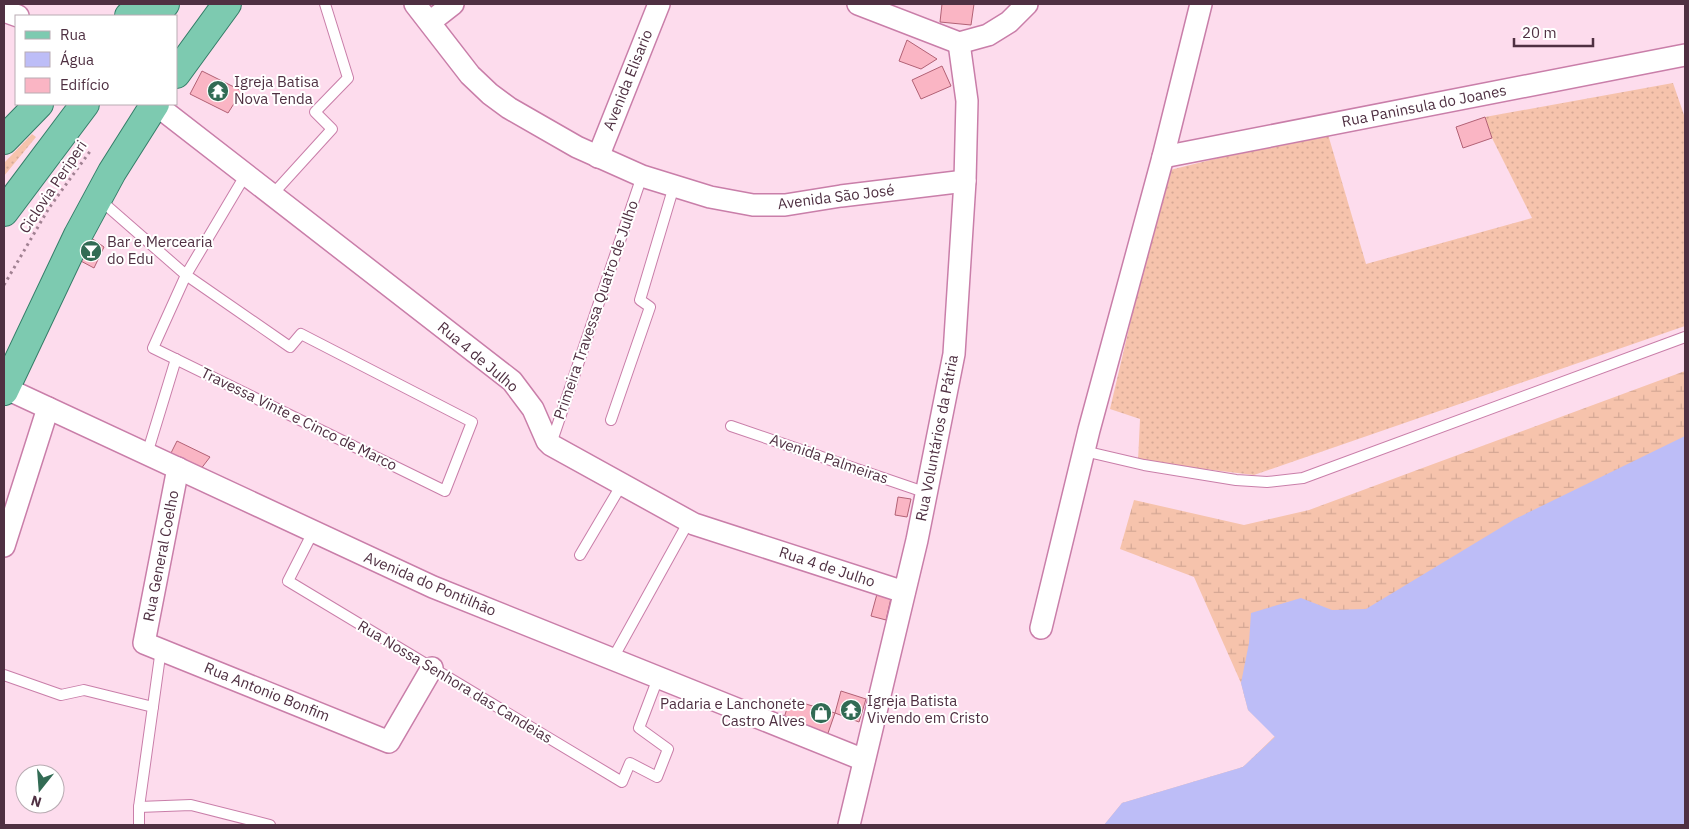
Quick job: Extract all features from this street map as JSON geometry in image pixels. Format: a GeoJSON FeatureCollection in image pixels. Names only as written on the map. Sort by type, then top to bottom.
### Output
{"type":"FeatureCollection","features":[{"type":"Feature","properties":{"kind":"main road"},"geometry":{"type":"LineString","coordinates":[[130,15],[142,4]]}},
{"type":"Feature","properties":{"kind":"main road"},"geometry":{"type":"LineString","coordinates":[[155,15],[164,4]]}},
{"type":"Feature","properties":{"kind":"main road"},"geometry":{"type":"LineString","coordinates":[[178,71],[227,4]]}},
{"type":"Feature","properties":{"kind":"main road"},"geometry":{"type":"LineString","coordinates":[[4,140],[38,105]]}},
{"type":"Feature","properties":{"kind":"main road"},"geometry":{"type":"LineString","coordinates":[[4,212],[84,105]]}},
{"type":"Feature","properties":{"kind":"main road"},"geometry":{"type":"LineString","coordinates":[[5,390],[78,235],[112,172],[154,105]]}},
{"type":"Feature","properties":{"kind":"street","name":"Avenida São José"},"geometry":{"type":"LineString","coordinates":[[415,4],[470,75],[490,94],[577,147],[642,176],[710,197],[753,205],[785,205],[964,181]]}},
{"type":"Feature","properties":{"kind":"street"},"geometry":{"type":"LineString","coordinates":[[430,22],[453,4]]}},
{"type":"Feature","properties":{"kind":"street","name":"Avenida Elisario"},"geometry":{"type":"LineString","coordinates":[[598,157],[659,4]]}},
{"type":"Feature","properties":{"kind":"street"},"geometry":{"type":"LineString","coordinates":[[858,4],[886,9],[959,43],[988,35],[1009,22],[1027,4]]}},
{"type":"Feature","properties":{"kind":"street"},"geometry":{"type":"LineString","coordinates":[[1041,628],[1084,451],[1163,157],[1201,4]]}},
{"type":"Feature","properties":{"kind":"street","name":"Rua Voluntários da Pátria"},"geometry":{"type":"LineString","coordinates":[[849,825],[917,540],[954,354],[967,101],[959,43]]}},
{"type":"Feature","properties":{"kind":"street","name":"Rua Paninsula do Joanes"},"geometry":{"type":"LineString","coordinates":[[1163,157],[1685,55]]}},
{"type":"Feature","properties":{"kind":"street","name":"Rua 4 de Julho"},"geometry":{"type":"LineString","coordinates":[[156,105],[512,381],[533,409],[547,441],[551,445],[688,521],[904,592]]}},
{"type":"Feature","properties":{"kind":"street","name":"Avenida do Pontilhão"},"geometry":{"type":"LineString","coordinates":[[5,390],[178,468],[440,591],[864,760]]}},
{"type":"Feature","properties":{"kind":"street"},"geometry":{"type":"LineString","coordinates":[[4,546],[48,408]]}},
{"type":"Feature","properties":{"kind":"street","name":"Rua General Coelho"},"geometry":{"type":"LineString","coordinates":[[153,646],[178,468]]}},
{"type":"Feature","properties":{"kind":"street","name":"Rua Antonio Bonfim"},"geometry":{"type":"LineString","coordinates":[[153,646],[389,742],[432,668]]}},
{"type":"Feature","properties":{"kind":"lane"},"geometry":{"type":"LineString","coordinates":[[272,195],[332,129],[315,112],[348,78],[325,4]]}},
{"type":"Feature","properties":{"kind":"lane"},"geometry":{"type":"LineString","coordinates":[[98,199],[186,275],[246,174]]}},
{"type":"Feature","properties":{"kind":"lane","name":"Primeira Travessa Quatro de Julho"},"geometry":{"type":"LineString","coordinates":[[551,445],[642,176]]}},
{"type":"Feature","properties":{"kind":"lane"},"geometry":{"type":"LineString","coordinates":[[611,420],[650,307],[640,300],[674,186]]}},
{"type":"Feature","properties":{"kind":"lane","name":"Travessa Vinte e Cinco de Marco"},"geometry":{"type":"LineString","coordinates":[[186,275],[290,348],[301,334],[472,422],[445,491],[176,359],[153,348],[186,275]]}},
{"type":"Feature","properties":{"kind":"lane"},"geometry":{"type":"LineString","coordinates":[[1084,451],[1144,465],[1236,480],[1267,482],[1303,478],[1685,337]]}},
{"type":"Feature","properties":{"kind":"lane"},"geometry":{"type":"LineString","coordinates":[[147,454],[176,359]]}},
{"type":"Feature","properties":{"kind":"lane","name":"Avenida Palmeiras"},"geometry":{"type":"LineString","coordinates":[[731,426],[927,493]]}},
{"type":"Feature","properties":{"kind":"lane"},"geometry":{"type":"LineString","coordinates":[[580,555],[622,484]]}},
{"type":"Feature","properties":{"kind":"lane"},"geometry":{"type":"LineString","coordinates":[[612,660],[688,521]]}},
{"type":"Feature","properties":{"kind":"lane","name":"Rua Nossa Senhora das Candeias"},"geometry":{"type":"LineString","coordinates":[[313,532],[288,581],[622,782],[630,763],[657,777],[668,749],[639,728],[658,678]]}},
{"type":"Feature","properties":{"kind":"lane","name":"Rua General Coelho"},"geometry":{"type":"LineString","coordinates":[[140,825],[139,807],[153,707],[153,646]]}},
{"type":"Feature","properties":{"kind":"lane"},"geometry":{"type":"LineString","coordinates":[[4,675],[61,695],[84,690],[153,707]]}},
{"type":"Feature","properties":{"kind":"lane"},"geometry":{"type":"LineString","coordinates":[[139,807],[190,805],[270,825]]}},
{"type":"Feature","properties":{"kind":"path","name":"Ciclovia Periperi"},"geometry":{"type":"LineString","coordinates":[[4,285],[49,208],[92,148]]}},
{"type":"Feature","properties":{"kind":"green space"},"geometry":{"type":"Polygon","coordinates":[[[1673,83],[1685,118],[1685,326],[1254,475],[1138,461],[1140,419],[1110,409],[1166,171],[1327,131],[1366,264],[1532,218],[1492,138],[1485,117],[1673,83]]]}},
{"type":"Feature","properties":{"kind":"green space"},"geometry":{"type":"Polygon","coordinates":[[[32,134],[36,137],[4,176],[4,163],[32,134]]]}},
{"type":"Feature","properties":{"kind":"green space"},"geometry":{"type":"Polygon","coordinates":[[[1685,371],[1685,567],[1288,767],[1104,825],[1122,803],[1243,767],[1275,736],[1248,710],[1241,683],[1194,577],[1120,549],[1134,500],[1244,525],[1309,510],[1685,371]]]}},
{"type":"Feature","properties":{"kind":"water"},"geometry":{"type":"Polygon","coordinates":[[[1685,436],[1685,825],[1104,825],[1122,803],[1243,767],[1275,737],[1248,710],[1241,683],[1249,643],[1251,613],[1301,598],[1332,610],[1366,609],[1515,519],[1685,436]]]}},
{"type":"Feature","properties":{"kind":"building"},"geometry":{"type":"Polygon","coordinates":[[[942,4],[974,4],[971,25],[940,22],[942,4]]]}},
{"type":"Feature","properties":{"kind":"building"},"geometry":{"type":"Polygon","coordinates":[[[907,40],[937,59],[921,69],[899,61],[907,40]]]}},
{"type":"Feature","properties":{"kind":"building"},"geometry":{"type":"Polygon","coordinates":[[[942,66],[951,86],[921,99],[912,80],[942,66]]]}},
{"type":"Feature","properties":{"kind":"building"},"geometry":{"type":"Polygon","coordinates":[[[202,71],[242,91],[228,113],[190,94],[202,71]]]}},
{"type":"Feature","properties":{"kind":"building"},"geometry":{"type":"Polygon","coordinates":[[[1485,117],[1492,138],[1463,148],[1456,127],[1485,117]]]}},
{"type":"Feature","properties":{"kind":"building"},"geometry":{"type":"Polygon","coordinates":[[[90,237],[104,247],[94,268],[77,259],[90,237]]]}},
{"type":"Feature","properties":{"kind":"building"},"geometry":{"type":"Polygon","coordinates":[[[177,441],[210,457],[200,470],[170,455],[177,441]]]}},
{"type":"Feature","properties":{"kind":"building"},"geometry":{"type":"Polygon","coordinates":[[[898,497],[911,499],[907,517],[895,515],[898,497]]]}},
{"type":"Feature","properties":{"kind":"building"},"geometry":{"type":"Polygon","coordinates":[[[877,594],[891,598],[886,620],[871,616],[877,594]]]}},
{"type":"Feature","properties":{"kind":"building"},"geometry":{"type":"Polygon","coordinates":[[[841,691],[866,699],[859,722],[835,713],[841,691]]]}},
{"type":"Feature","properties":{"kind":"building"},"geometry":{"type":"Polygon","coordinates":[[[790,699],[835,713],[827,736],[783,721],[790,699]]]}},
{"type":"Feature","properties":{"kind":"place","name":"Igreja Batisa Nova Tenda"},"geometry":{"type":"Point","coordinates":[218,91]}},
{"type":"Feature","properties":{"kind":"place","name":"Bar e Mercearia do Edu"},"geometry":{"type":"Point","coordinates":[91,251]}},
{"type":"Feature","properties":{"kind":"place","name":"Igreja Batista Vivendo em Cristo"},"geometry":{"type":"Point","coordinates":[851,710]}},
{"type":"Feature","properties":{"kind":"place","name":"Padaria e Lanchonete Castro Alves"},"geometry":{"type":"Point","coordinates":[821,713]}}]}
